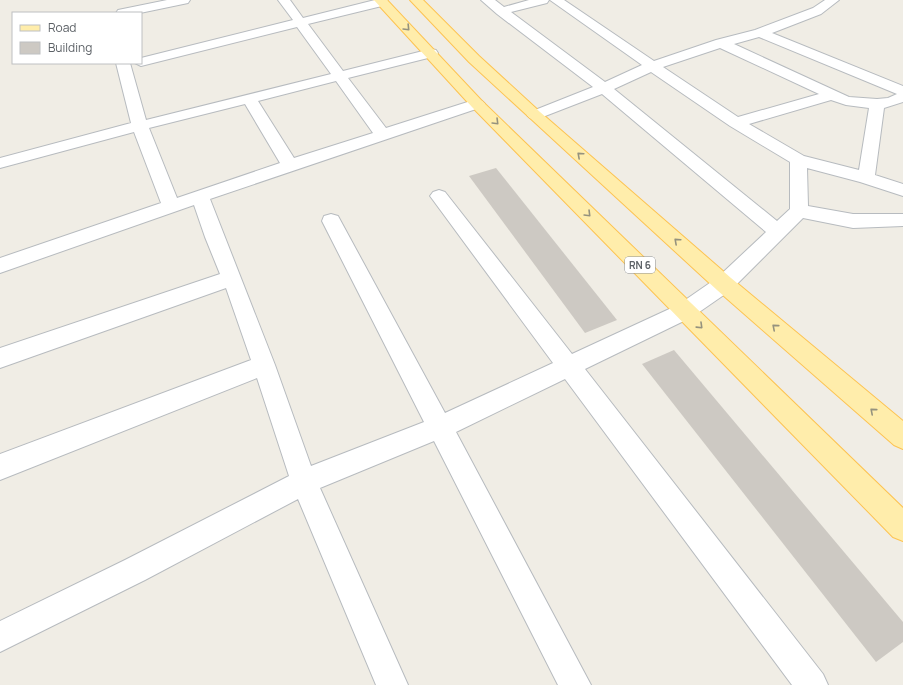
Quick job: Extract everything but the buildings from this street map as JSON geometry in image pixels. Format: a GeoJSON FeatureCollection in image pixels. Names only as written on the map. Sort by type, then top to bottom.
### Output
{"type":"FeatureCollection","features":[{"type":"Feature","properties":{"kind":"main road"},"geometry":{"type":"LineString","coordinates":[[416,0],[474,59],[535,115],[724,284],[903,437]]}},
{"type":"Feature","properties":{"kind":"main road","name":"RN 6"},"geometry":{"type":"LineString","coordinates":[[381,1],[477,104],[903,527]]}},
{"type":"Feature","properties":{"kind":"street"},"geometry":{"type":"LineString","coordinates":[[127,12],[184,0]]}},
{"type":"Feature","properties":{"kind":"street"},"geometry":{"type":"LineString","coordinates":[[284,0],[382,134]]}},
{"type":"Feature","properties":{"kind":"street"},"geometry":{"type":"LineString","coordinates":[[487,0],[604,88],[778,232]]}},
{"type":"Feature","properties":{"kind":"street"},"geometry":{"type":"LineString","coordinates":[[501,11],[542,0]]}},
{"type":"Feature","properties":{"kind":"street"},"geometry":{"type":"LineString","coordinates":[[556,0],[654,65],[736,123],[798,160],[866,178],[903,190]]}},
{"type":"Feature","properties":{"kind":"street"},"geometry":{"type":"LineString","coordinates":[[535,115],[604,88],[654,65],[721,43],[760,33],[817,12],[833,0]]}},
{"type":"Feature","properties":{"kind":"street"},"geometry":{"type":"LineString","coordinates":[[142,62],[301,23],[381,1]]}},
{"type":"Feature","properties":{"kind":"street"},"geometry":{"type":"LineString","coordinates":[[760,33],[903,91]]}},
{"type":"Feature","properties":{"kind":"street"},"geometry":{"type":"LineString","coordinates":[[721,43],[846,101],[877,104],[891,102],[903,96]]}},
{"type":"Feature","properties":{"kind":"street"},"geometry":{"type":"LineString","coordinates":[[0,163],[339,75],[431,53]]}},
{"type":"Feature","properties":{"kind":"street"},"geometry":{"type":"LineString","coordinates":[[128,64],[140,126],[171,206]]}},
{"type":"Feature","properties":{"kind":"street"},"geometry":{"type":"LineString","coordinates":[[736,123],[831,95]]}},
{"type":"Feature","properties":{"kind":"street"},"geometry":{"type":"LineString","coordinates":[[249,98],[290,165]]}},
{"type":"Feature","properties":{"kind":"street"},"geometry":{"type":"LineString","coordinates":[[0,266],[290,165],[477,104]]}},
{"type":"Feature","properties":{"kind":"street"},"geometry":{"type":"LineString","coordinates":[[866,178],[877,104]]}},
{"type":"Feature","properties":{"kind":"street"},"geometry":{"type":"LineString","coordinates":[[0,637],[136,570],[304,482],[440,426],[685,311],[724,284],[799,211],[798,160]]}},
{"type":"Feature","properties":{"kind":"street"},"geometry":{"type":"LineString","coordinates":[[200,196],[214,237],[232,278],[264,365],[304,482],[392,685]]}},
{"type":"Feature","properties":{"kind":"street"},"geometry":{"type":"LineString","coordinates":[[439,196],[812,685]]}},
{"type":"Feature","properties":{"kind":"street"},"geometry":{"type":"LineString","coordinates":[[799,211],[853,221],[903,235]]}},
{"type":"Feature","properties":{"kind":"street"},"geometry":{"type":"LineString","coordinates":[[853,221],[903,220]]}},
{"type":"Feature","properties":{"kind":"street"},"geometry":{"type":"LineString","coordinates":[[331,222],[440,426],[575,685]]}},
{"type":"Feature","properties":{"kind":"street"},"geometry":{"type":"LineString","coordinates":[[0,358],[232,278]]}},
{"type":"Feature","properties":{"kind":"street"},"geometry":{"type":"LineString","coordinates":[[0,466],[264,365]]}}]}
